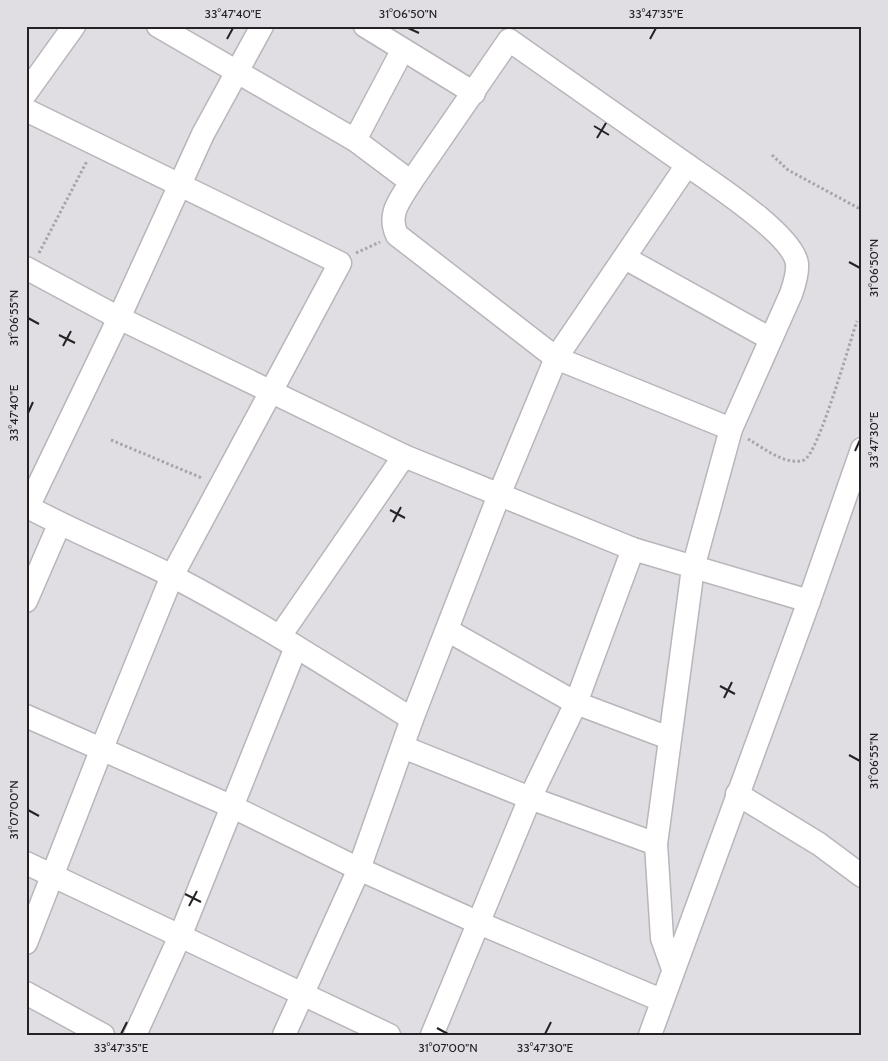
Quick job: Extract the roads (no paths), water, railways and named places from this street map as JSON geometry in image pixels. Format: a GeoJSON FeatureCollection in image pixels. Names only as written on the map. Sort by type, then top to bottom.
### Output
{"type":"FeatureCollection","features":[{"type":"Feature","properties":{"kind":"street"},"geometry":{"type":"LineString","coordinates":[[26,93],[74,26]]}},
{"type":"Feature","properties":{"kind":"street"},"geometry":{"type":"LineString","coordinates":[[158,26],[355,140],[411,182]]}},
{"type":"Feature","properties":{"kind":"street"},"geometry":{"type":"LineString","coordinates":[[262,26],[179,184],[119,318],[27,506],[59,525],[172,576],[288,641],[412,719]]}},
{"type":"Feature","properties":{"kind":"street"},"geometry":{"type":"LineString","coordinates":[[365,26],[402,51],[474,93]]}},
{"type":"Feature","properties":{"kind":"street"},"geometry":{"type":"LineString","coordinates":[[673,969],[662,938],[656,844],[693,568],[730,428],[769,338],[791,294],[797,263],[784,241],[752,211],[687,165],[513,33],[474,93],[411,182],[393,214],[392,222],[397,235],[556,358],[730,428]]}},
{"type":"Feature","properties":{"kind":"street"},"geometry":{"type":"LineString","coordinates":[[355,140],[402,51]]}},
{"type":"Feature","properties":{"kind":"street"},"geometry":{"type":"LineString","coordinates":[[26,110],[340,263],[172,576],[102,748],[55,875],[26,944]]}},
{"type":"Feature","properties":{"kind":"street"},"geometry":{"type":"LineString","coordinates":[[284,1035],[359,869],[412,719],[499,495],[556,358],[687,165]]}},
{"type":"Feature","properties":{"kind":"street"},"geometry":{"type":"LineString","coordinates":[[625,258],[769,338]]}},
{"type":"Feature","properties":{"kind":"street"},"geometry":{"type":"LineString","coordinates":[[28,269],[119,318],[404,456],[633,549],[693,568],[809,600]]}},
{"type":"Feature","properties":{"kind":"street"},"geometry":{"type":"LineString","coordinates":[[650,1035],[661,1000],[809,600],[862,449]]}},
{"type":"Feature","properties":{"kind":"street"},"geometry":{"type":"LineString","coordinates":[[135,1035],[181,934],[233,807],[288,641],[404,456]]}},
{"type":"Feature","properties":{"kind":"street"},"geometry":{"type":"LineString","coordinates":[[26,601],[59,525]]}},
{"type":"Feature","properties":{"kind":"street"},"geometry":{"type":"LineString","coordinates":[[432,1035],[530,798],[576,703],[633,549]]}},
{"type":"Feature","properties":{"kind":"street"},"geometry":{"type":"LineString","coordinates":[[447,630],[576,703],[669,738]]}},
{"type":"Feature","properties":{"kind":"street"},"geometry":{"type":"LineString","coordinates":[[26,716],[233,807],[359,869],[479,923],[661,1000]]}},
{"type":"Feature","properties":{"kind":"street"},"geometry":{"type":"LineString","coordinates":[[402,747],[530,798],[656,844]]}},
{"type":"Feature","properties":{"kind":"street"},"geometry":{"type":"LineString","coordinates":[[737,794],[819,844],[862,876]]}},
{"type":"Feature","properties":{"kind":"street"},"geometry":{"type":"LineString","coordinates":[[26,863],[181,934],[389,1035]]}},
{"type":"Feature","properties":{"kind":"street"},"geometry":{"type":"LineString","coordinates":[[26,993],[103,1035]]}}]}
